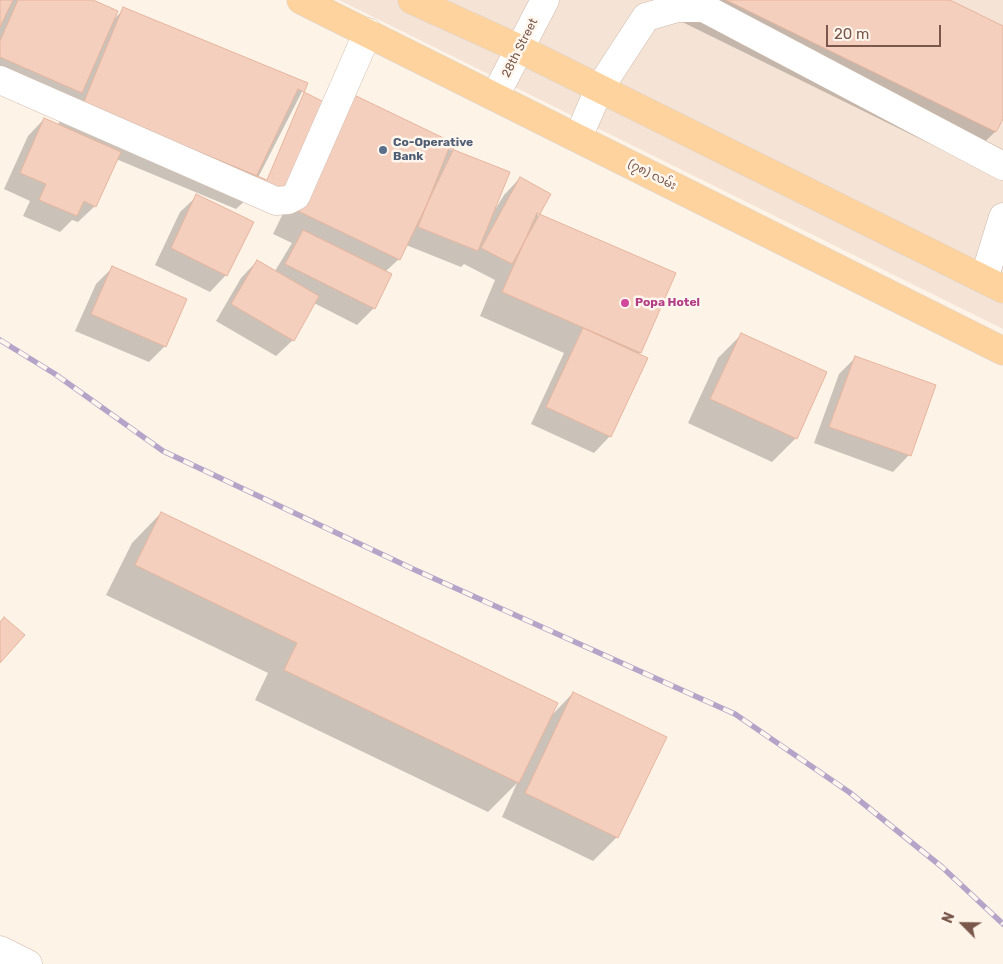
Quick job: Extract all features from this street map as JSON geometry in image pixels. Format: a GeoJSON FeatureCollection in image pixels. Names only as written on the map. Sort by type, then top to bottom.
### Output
{"type":"FeatureCollection","features":[{"type":"Feature","properties":{"kind":"main road","name":"(၇၈) လမ်း"},"geometry":{"type":"LineString","coordinates":[[301,0],[1003,351]]}},
{"type":"Feature","properties":{"kind":"main road"},"geometry":{"type":"LineString","coordinates":[[412,0],[520,50],[994,284]]}},
{"type":"Feature","properties":{"kind":"street","name":"28th Street"},"geometry":{"type":"LineString","coordinates":[[495,96],[545,0]]}},
{"type":"Feature","properties":{"kind":"street"},"geometry":{"type":"LineString","coordinates":[[578,138],[599,89],[646,17],[677,8],[704,8],[1003,166]]}},
{"type":"Feature","properties":{"kind":"street"},"geometry":{"type":"LineString","coordinates":[[0,80],[276,201],[288,200],[296,196],[368,32]]}},
{"type":"Feature","properties":{"kind":"street"},"geometry":{"type":"LineString","coordinates":[[994,284],[1003,217]]}},
{"type":"Feature","properties":{"kind":"street"},"geometry":{"type":"LineString","coordinates":[[0,950],[28,964]]}},
{"type":"Feature","properties":{"kind":"shaded area"},"geometry":{"type":"Polygon","coordinates":[[[339,0],[1003,0],[1003,329],[339,0]]]}},
{"type":"Feature","properties":{"kind":"building"},"geometry":{"type":"Polygon","coordinates":[[[0,0],[13,0],[0,27],[0,0]]]}},
{"type":"Feature","properties":{"kind":"building"},"geometry":{"type":"Polygon","coordinates":[[[18,0],[93,0],[118,11],[82,93],[0,57],[0,41],[18,0]]]}},
{"type":"Feature","properties":{"kind":"building"},"geometry":{"type":"Polygon","coordinates":[[[726,0],[950,0],[1003,26],[1003,119],[996,132],[726,0]]]}},
{"type":"Feature","properties":{"kind":"building"},"geometry":{"type":"Polygon","coordinates":[[[123,7],[308,83],[267,180],[83,104],[123,7]]]}},
{"type":"Feature","properties":{"kind":"building"},"geometry":{"type":"Polygon","coordinates":[[[298,89],[328,104],[286,193],[255,179],[298,89]]]}},
{"type":"Feature","properties":{"kind":"building"},"geometry":{"type":"Polygon","coordinates":[[[352,94],[456,144],[400,260],[296,210],[352,94]]]}},
{"type":"Feature","properties":{"kind":"building"},"geometry":{"type":"Polygon","coordinates":[[[44,118],[121,152],[96,207],[84,201],[77,216],[39,200],[46,184],[20,173],[44,118]]]}},
{"type":"Feature","properties":{"kind":"building"},"geometry":{"type":"Polygon","coordinates":[[[449,148],[510,172],[478,251],[418,227],[449,148]]]}},
{"type":"Feature","properties":{"kind":"building"},"geometry":{"type":"Polygon","coordinates":[[[520,177],[551,194],[512,264],[481,248],[520,177]]]}},
{"type":"Feature","properties":{"kind":"building"},"geometry":{"type":"Polygon","coordinates":[[[196,194],[254,222],[227,276],[171,248],[196,194]]]}},
{"type":"Feature","properties":{"kind":"building"},"geometry":{"type":"Polygon","coordinates":[[[537,213],[676,273],[641,353],[502,292],[537,213]]]}},
{"type":"Feature","properties":{"kind":"building"},"geometry":{"type":"Polygon","coordinates":[[[303,230],[392,274],[375,309],[285,264],[303,230]]]}},
{"type":"Feature","properties":{"kind":"building"},"geometry":{"type":"Polygon","coordinates":[[[257,260],[319,296],[294,341],[231,304],[257,260]]]}},
{"type":"Feature","properties":{"kind":"building"},"geometry":{"type":"Polygon","coordinates":[[[112,266],[187,299],[166,347],[91,314],[112,266]]]}},
{"type":"Feature","properties":{"kind":"building"},"geometry":{"type":"Polygon","coordinates":[[[583,328],[648,358],[611,437],[546,407],[583,328]]]}},
{"type":"Feature","properties":{"kind":"building"},"geometry":{"type":"Polygon","coordinates":[[[741,333],[827,372],[797,439],[710,399],[741,333]]]}},
{"type":"Feature","properties":{"kind":"building"},"geometry":{"type":"Polygon","coordinates":[[[855,356],[936,385],[911,456],[829,427],[855,356]]]}},
{"type":"Feature","properties":{"kind":"building"},"geometry":{"type":"Polygon","coordinates":[[[161,512],[558,703],[519,783],[284,670],[297,643],[135,565],[161,512]]]}},
{"type":"Feature","properties":{"kind":"building"},"geometry":{"type":"Polygon","coordinates":[[[4,617],[25,635],[0,663],[0,622],[4,617]]]}},
{"type":"Feature","properties":{"kind":"building"},"geometry":{"type":"Polygon","coordinates":[[[573,692],[667,737],[618,838],[525,793],[573,692]]]}},
{"type":"Feature","properties":{"kind":"railway"},"geometry":{"type":"LineString","coordinates":[[0,340],[55,374],[163,451],[413,569],[735,714],[849,792],[942,867],[1003,924]]}},
{"type":"Feature","properties":{"kind":"place","name":"Co-Operative Bank"},"geometry":{"type":"Point","coordinates":[383,150]}},
{"type":"Feature","properties":{"kind":"place","name":"Popa Hotel"},"geometry":{"type":"Point","coordinates":[625,303]}}]}
